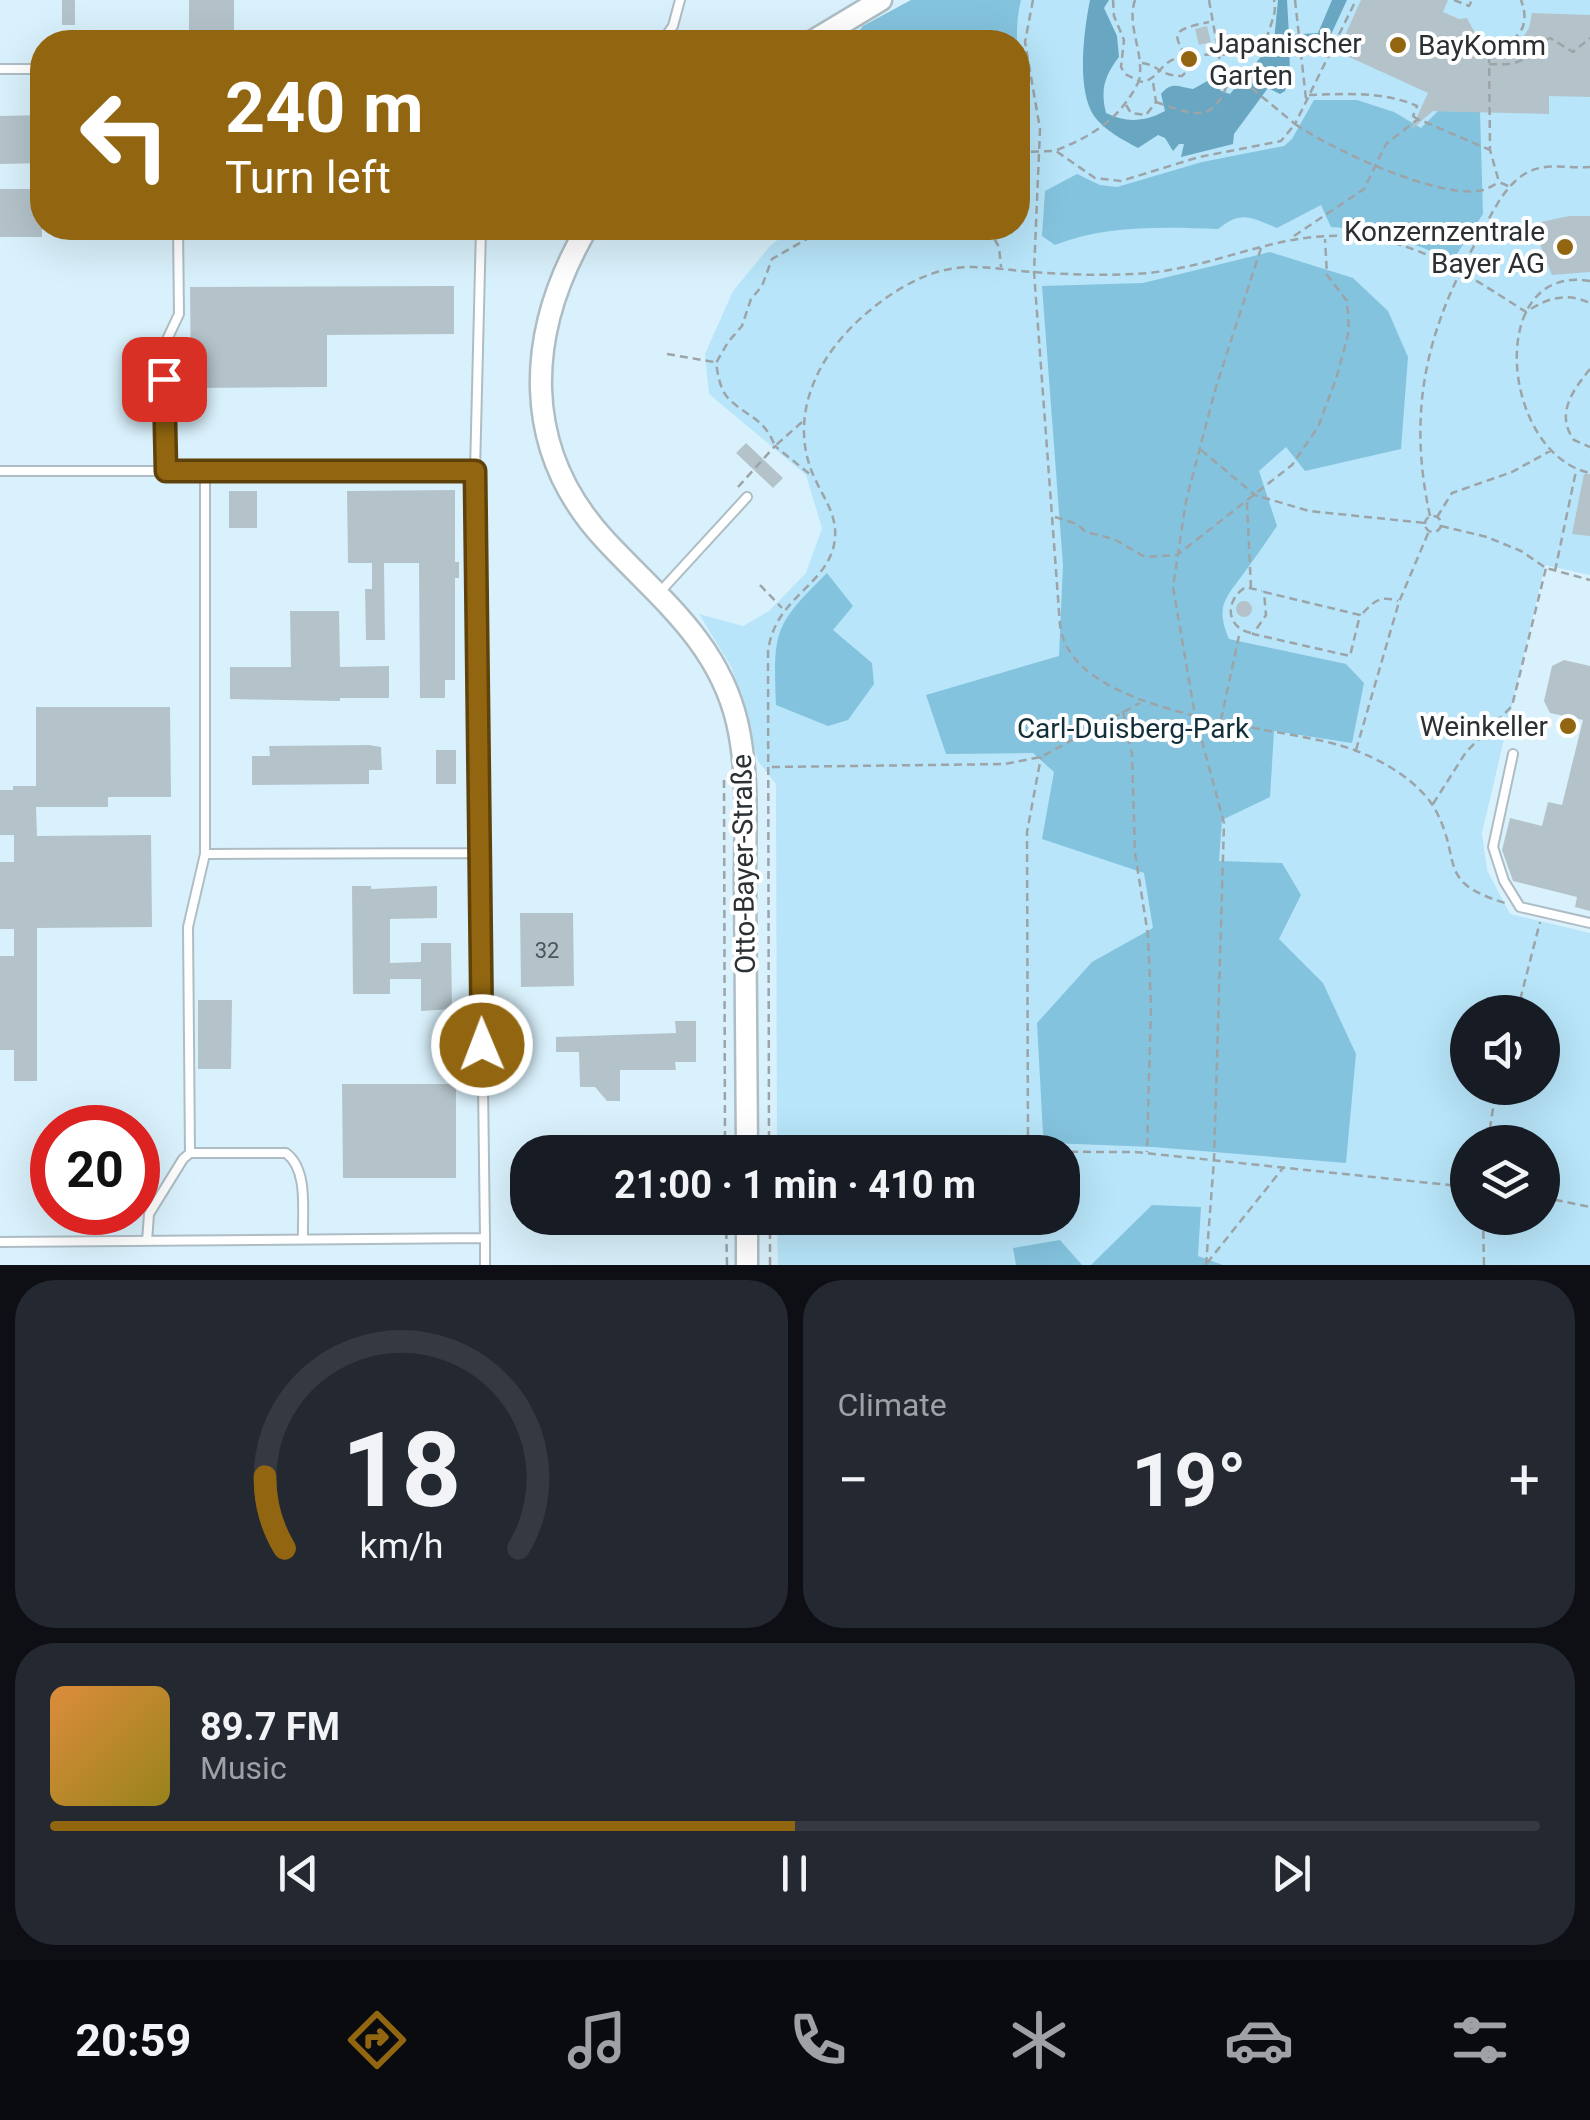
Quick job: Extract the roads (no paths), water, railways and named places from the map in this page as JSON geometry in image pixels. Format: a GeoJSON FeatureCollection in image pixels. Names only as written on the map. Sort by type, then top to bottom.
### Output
{"type":"FeatureCollection","features":[{"type":"Feature","properties":{"kind":"street"},"geometry":{"type":"LineString","coordinates":[[831,30],[880,0]]}},
{"type":"Feature","properties":{"kind":"street","name":"Otto-Bayer-Straße"},"geometry":{"type":"LineString","coordinates":[[581,240],[557,287],[544,329],[540,372],[543,415],[562,475],[582,511],[702,642],[724,681],[738,724],[743,768],[747,1135]]}},
{"type":"Feature","properties":{"kind":"street"},"geometry":{"type":"LineString","coordinates":[[747,1235],[747,1265]]}},
{"type":"Feature","properties":{"kind":"lane"},"geometry":{"type":"LineString","coordinates":[[670,30],[680,0]]}},
{"type":"Feature","properties":{"kind":"lane"},"geometry":{"type":"LineString","coordinates":[[0,70],[30,69]]}},
{"type":"Feature","properties":{"kind":"lane"},"geometry":{"type":"LineString","coordinates":[[166,471],[163,348],[178,314],[178,240]]}},
{"type":"Feature","properties":{"kind":"lane"},"geometry":{"type":"LineString","coordinates":[[480,240],[475,471],[485,1265]]}},
{"type":"Feature","properties":{"kind":"lane"},"geometry":{"type":"LineString","coordinates":[[0,471],[475,471]]}},
{"type":"Feature","properties":{"kind":"lane"},"geometry":{"type":"LineString","coordinates":[[190,1153],[188,927],[204,854],[204,471]]}},
{"type":"Feature","properties":{"kind":"lane"},"geometry":{"type":"LineString","coordinates":[[659,593],[747,497]]}},
{"type":"Feature","properties":{"kind":"lane"},"geometry":{"type":"LineString","coordinates":[[1512,754],[1493,848],[1504,881],[1520,907],[1590,923]]}},
{"type":"Feature","properties":{"kind":"lane"},"geometry":{"type":"LineString","coordinates":[[204,854],[479,853]]}},
{"type":"Feature","properties":{"kind":"lane"},"geometry":{"type":"LineString","coordinates":[[147,1241],[149,1214],[190,1153],[286,1153],[294,1160],[300,1176],[303,1240]]}},
{"type":"Feature","properties":{"kind":"lane"},"geometry":{"type":"LineString","coordinates":[[0,1242],[485,1238]]}},
{"type":"Feature","properties":{"kind":"place","name":"BayKomm"},"geometry":{"type":"Point","coordinates":[1398,45]}},
{"type":"Feature","properties":{"kind":"place","name":"Japanischer Garten"},"geometry":{"type":"Point","coordinates":[1189,59]}},
{"type":"Feature","properties":{"kind":"place","name":"Konzernzentrale Bayer AG"},"geometry":{"type":"Point","coordinates":[1565,247]}},
{"type":"Feature","properties":{"kind":"place","name":"Weinkeller"},"geometry":{"type":"Point","coordinates":[1568,726]}},
{"type":"Feature","properties":{"kind":"park label","name":"Carl-Duisberg-Park"},"geometry":{"type":"Point","coordinates":[1133,728]}}]}
